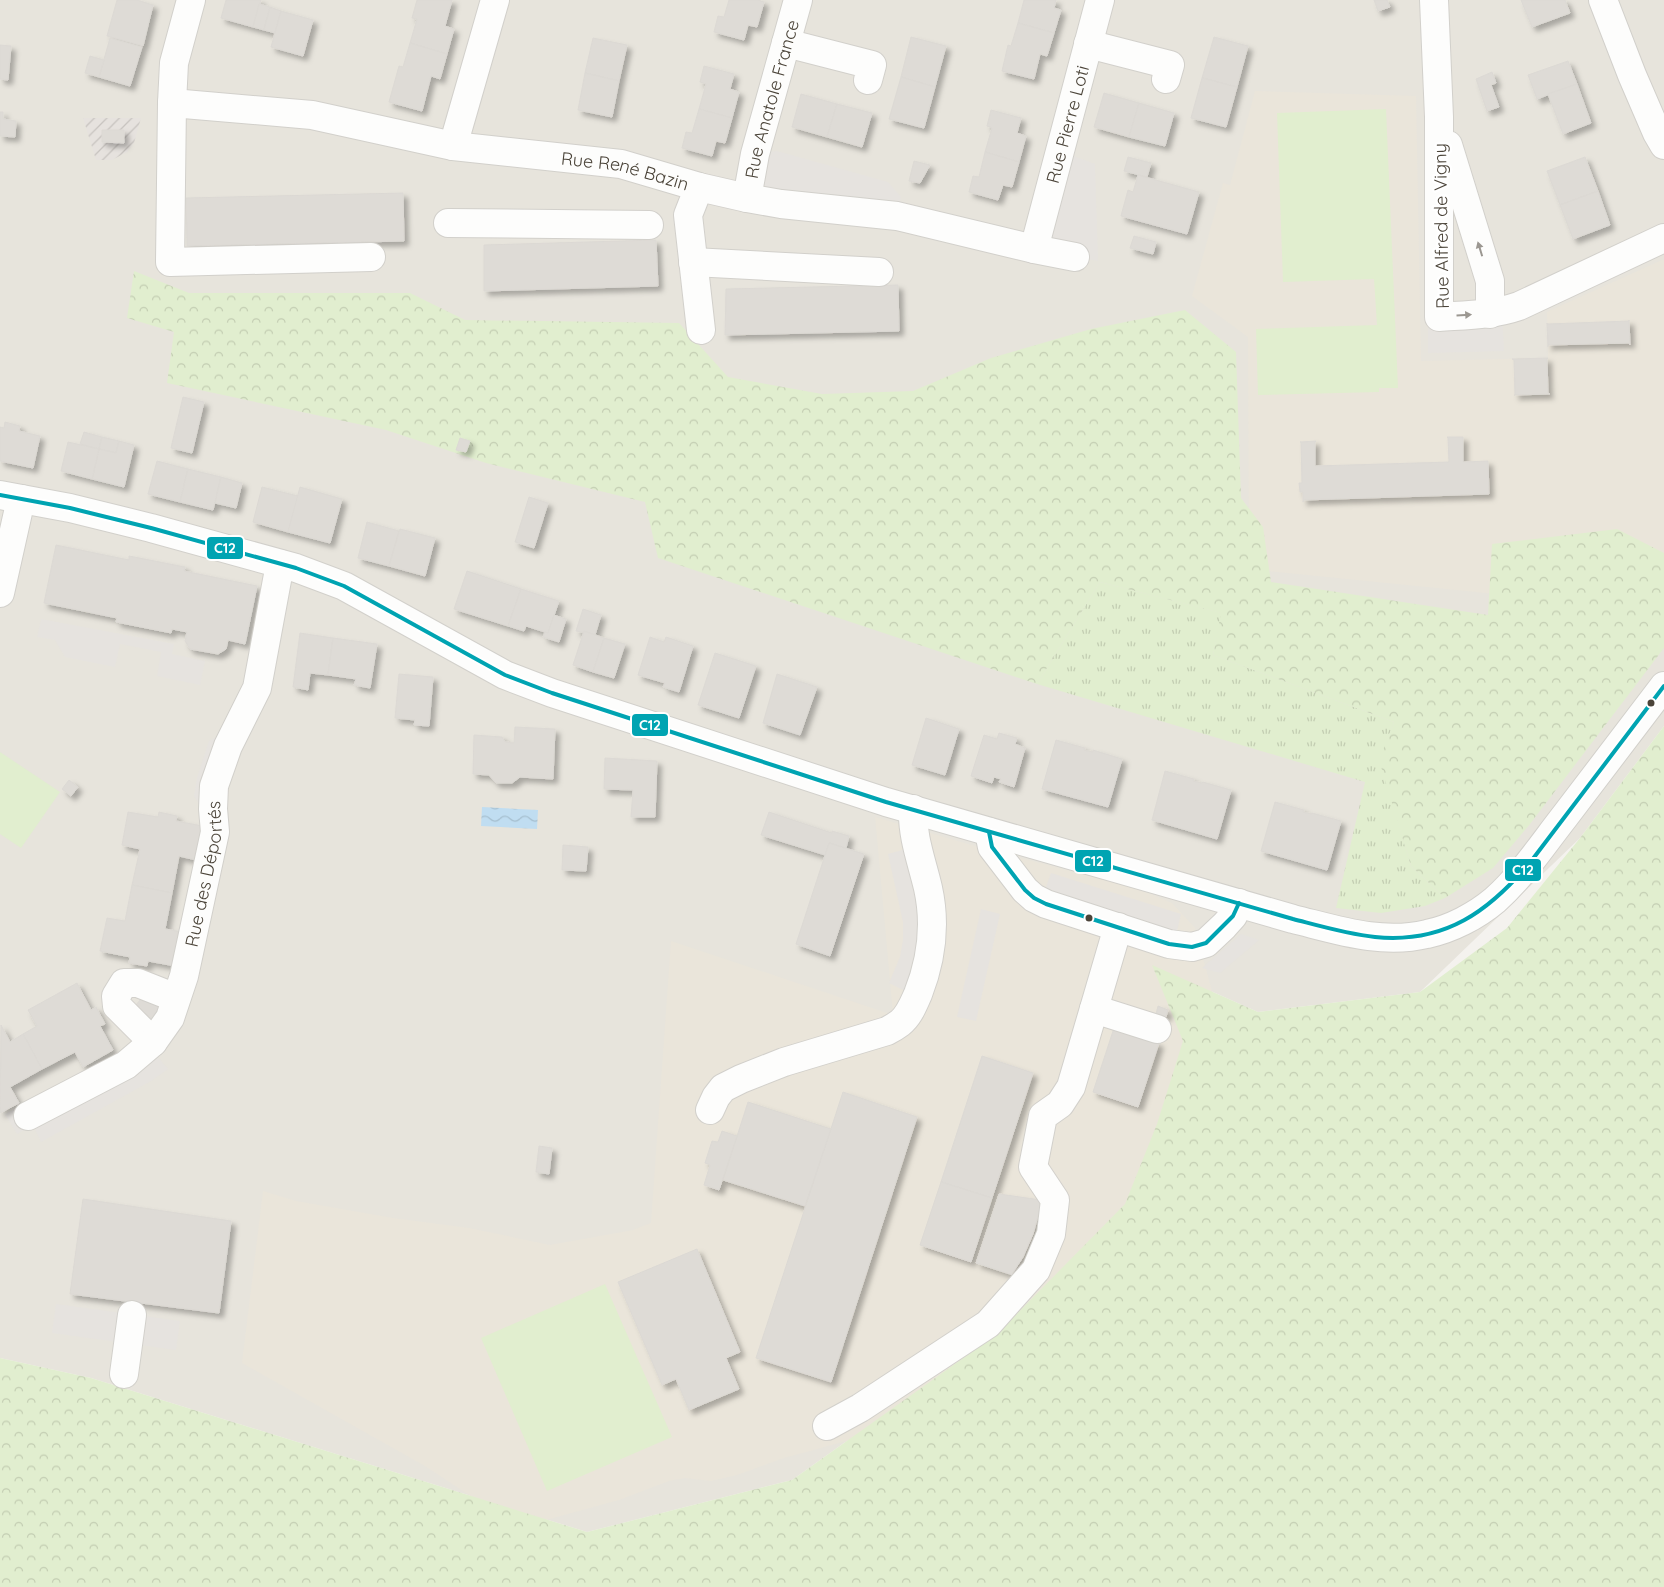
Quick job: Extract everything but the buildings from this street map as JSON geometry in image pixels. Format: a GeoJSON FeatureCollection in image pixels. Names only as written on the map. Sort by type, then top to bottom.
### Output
{"type":"FeatureCollection","features":[{"type":"Feature","properties":{"kind":"street"},"geometry":{"type":"LineString","coordinates":[[192,0],[174,63],[170,262],[371,257]]}},
{"type":"Feature","properties":{"kind":"street"},"geometry":{"type":"LineString","coordinates":[[453,146],[495,0]]}},
{"type":"Feature","properties":{"kind":"street","name":"Rue Anatole France"},"geometry":{"type":"LineString","coordinates":[[747,198],[755,154],[798,0]]}},
{"type":"Feature","properties":{"kind":"street","name":"Rue Pierre Loti"},"geometry":{"type":"LineString","coordinates":[[1034,249],[1100,0]]}},
{"type":"Feature","properties":{"kind":"street","name":"Rue Alfred de Vigny"},"geometry":{"type":"LineString","coordinates":[[1434,0],[1439,118],[1440,317],[1502,312],[1519,306],[1664,238]]}},
{"type":"Feature","properties":{"kind":"street"},"geometry":{"type":"LineString","coordinates":[[1603,0],[1632,76],[1664,145]]}},
{"type":"Feature","properties":{"kind":"street"},"geometry":{"type":"LineString","coordinates":[[786,43],[872,65],[868,80]]}},
{"type":"Feature","properties":{"kind":"street"},"geometry":{"type":"LineString","coordinates":[[1088,44],[1170,65],[1166,79]]}},
{"type":"Feature","properties":{"kind":"street","name":"Rue René Bazin"},"geometry":{"type":"LineString","coordinates":[[172,103],[312,115],[453,146],[621,164],[700,187],[747,198],[781,204],[897,216],[1075,257]]}},
{"type":"Feature","properties":{"kind":"street","name":"Rue Alfred de Vigny"},"geometry":{"type":"LineString","coordinates":[[1439,118],[1490,281],[1490,314]]}},
{"type":"Feature","properties":{"kind":"street"},"geometry":{"type":"LineString","coordinates":[[700,187],[688,216],[701,330]]}},
{"type":"Feature","properties":{"kind":"street"},"geometry":{"type":"LineString","coordinates":[[448,223],[648,225]]}},
{"type":"Feature","properties":{"kind":"street"},"geometry":{"type":"LineString","coordinates":[[693,262],[879,272]]}},
{"type":"Feature","properties":{"kind":"street"},"geometry":{"type":"LineString","coordinates":[[0,593],[10,497],[70,508],[280,564],[344,586],[505,675],[562,696],[865,795],[990,832],[1356,935],[1383,938],[1402,938],[1427,934],[1447,928],[1478,913],[1494,901],[1536,854],[1664,686]]}},
{"type":"Feature","properties":{"kind":"street","name":"Rue des Déportés"},"geometry":{"type":"LineString","coordinates":[[28,1116],[126,1064],[152,1042],[170,1018],[184,976],[214,832],[214,786],[228,746],[257,688],[280,564]]}},
{"type":"Feature","properties":{"kind":"street"},"geometry":{"type":"LineString","coordinates":[[710,1110],[723,1088],[741,1079],[784,1062],[886,1031],[900,1023],[911,1011],[923,982],[932,945],[933,918],[916,842],[913,823],[914,809]]}},
{"type":"Feature","properties":{"kind":"street"},"geometry":{"type":"LineString","coordinates":[[990,832],[992,847],[1025,890],[1034,898],[1046,904],[1169,944],[1192,947],[1206,943],[1233,916],[1239,903]]}},
{"type":"Feature","properties":{"kind":"street"},"geometry":{"type":"LineString","coordinates":[[827,1426],[860,1408],[988,1324],[1036,1270],[1051,1234],[1055,1200],[1033,1167],[1043,1116],[1060,1104],[1071,1087],[1118,927]]}},
{"type":"Feature","properties":{"kind":"street"},"geometry":{"type":"LineString","coordinates":[[152,1042],[117,1006],[116,996],[124,983],[138,983],[176,998]]}},
{"type":"Feature","properties":{"kind":"street"},"geometry":{"type":"LineString","coordinates":[[1094,1009],[1157,1029]]}},
{"type":"Feature","properties":{"kind":"street"},"geometry":{"type":"LineString","coordinates":[[124,1374],[132,1315]]}},
{"type":"Feature","properties":{"kind":"shaded area"},"geometry":{"type":"Polygon","coordinates":[[[0,0],[1664,0],[1664,726],[1580,838],[1420,992],[1258,1012],[1152,965],[997,1334],[792,1480],[587,1532],[91,1378],[0,1358],[0,0]]]}},
{"type":"Feature","properties":{"kind":"shaded area"},"geometry":{"type":"Polygon","coordinates":[[[1255,91],[1416,96],[1421,361],[1548,358],[1547,312],[1664,260],[1664,611],[1249,569],[1248,337],[1192,296],[1223,183],[1230,185],[1255,91]]]}},
{"type":"Feature","properties":{"kind":"shaded area"},"geometry":{"type":"Polygon","coordinates":[[[83,118],[141,118],[134,143],[127,152],[112,160],[96,160],[83,118]]]}},
{"type":"Feature","properties":{"kind":"shaded area"},"geometry":{"type":"Polygon","coordinates":[[[777,151],[888,182],[901,197],[897,216],[747,198],[755,154],[777,151]]]}},
{"type":"Feature","properties":{"kind":"shaded area"},"geometry":{"type":"Polygon","coordinates":[[[1060,151],[1095,164],[1098,261],[1034,249],[1060,151]]]}},
{"type":"Feature","properties":{"kind":"shaded area"},"geometry":{"type":"Polygon","coordinates":[[[1502,312],[1504,351],[1428,353],[1428,318],[1502,312]]]}},
{"type":"Feature","properties":{"kind":"shaded area"},"geometry":{"type":"Polygon","coordinates":[[[41,619],[174,644],[172,654],[205,661],[200,685],[157,676],[161,652],[120,644],[115,667],[65,657],[55,640],[37,637],[41,619]]]}},
{"type":"Feature","properties":{"kind":"shaded area"},"geometry":{"type":"Polygon","coordinates":[[[222,734],[202,808],[194,796],[197,778],[209,741],[222,734]]]}},
{"type":"Feature","properties":{"kind":"shaded area"},"geometry":{"type":"Polygon","coordinates":[[[875,817],[975,846],[1136,888],[1172,903],[1195,928],[1221,1025],[1155,1219],[865,1436],[784,1458],[737,1475],[711,1481],[685,1478],[669,1481],[619,1500],[535,1523],[504,1518],[425,1466],[242,1363],[263,1191],[296,1201],[393,1218],[469,1228],[550,1245],[633,1230],[651,1223],[671,941],[893,1015],[875,817]]]}},
{"type":"Feature","properties":{"kind":"shaded area"},"geometry":{"type":"Polygon","coordinates":[[[906,849],[917,893],[922,941],[907,992],[889,983],[900,957],[903,940],[903,922],[888,854],[906,849]]]}},
{"type":"Feature","properties":{"kind":"shaded area"},"geometry":{"type":"Polygon","coordinates":[[[1051,873],[1181,914],[1177,931],[1045,890],[1051,873]]]}},
{"type":"Feature","properties":{"kind":"shaded area"},"geometry":{"type":"Polygon","coordinates":[[[981,909],[1000,914],[976,1021],[957,1017],[981,909]]]}},
{"type":"Feature","properties":{"kind":"shaded area"},"geometry":{"type":"Polygon","coordinates":[[[1241,934],[1259,940],[1220,973],[1202,968],[1241,934]]]}},
{"type":"Feature","properties":{"kind":"shaded area"},"geometry":{"type":"Polygon","coordinates":[[[156,1055],[168,1069],[151,1081],[41,1142],[33,1125],[17,1134],[5,1114],[22,1105],[156,1055]]]}},
{"type":"Feature","properties":{"kind":"shaded area"},"geometry":{"type":"Polygon","coordinates":[[[56,1304],[180,1321],[176,1350],[52,1333],[56,1304]]]}},
{"type":"Feature","properties":{"kind":"green space"},"geometry":{"type":"Polygon","coordinates":[[[1386,109],[1398,388],[1379,388],[1379,392],[1258,395],[1256,329],[1377,325],[1374,279],[1283,282],[1277,113],[1386,109]]]}},
{"type":"Feature","properties":{"kind":"green space"},"geometry":{"type":"Polygon","coordinates":[[[134,271],[189,293],[410,293],[465,320],[679,323],[728,377],[822,394],[913,391],[991,358],[1091,329],[1185,310],[1236,352],[1241,498],[1263,527],[1271,582],[1488,615],[1492,544],[1617,529],[1664,553],[1664,648],[1530,824],[1493,868],[1445,898],[1411,866],[1379,760],[1394,722],[1213,655],[1221,613],[1100,582],[1037,684],[658,558],[645,502],[486,463],[386,430],[167,383],[174,332],[127,318],[134,271]]]}},
{"type":"Feature","properties":{"kind":"green space"},"geometry":{"type":"Polygon","coordinates":[[[1100,582],[1222,613],[1213,655],[1394,722],[1380,760],[1411,866],[1445,898],[1425,906],[1381,913],[1336,908],[1365,782],[1037,684],[1100,582]]]}},
{"type":"Feature","properties":{"kind":"green space"},"geometry":{"type":"Polygon","coordinates":[[[1664,726],[1664,1587],[0,1587],[0,1358],[91,1378],[587,1532],[792,1480],[997,1334],[1125,1204],[1157,1124],[1183,1041],[1152,965],[1258,1012],[1420,992],[1507,928],[1580,838],[1664,726]]]}},
{"type":"Feature","properties":{"kind":"green space"},"geometry":{"type":"Polygon","coordinates":[[[0,752],[60,792],[21,848],[0,834],[0,752]]]}},
{"type":"Feature","properties":{"kind":"green space"},"geometry":{"type":"Polygon","coordinates":[[[605,1284],[672,1437],[547,1491],[481,1338],[605,1284]]]}},
{"type":"Feature","properties":{"kind":"water"},"geometry":{"type":"Polygon","coordinates":[[[482,807],[538,810],[537,829],[481,826],[482,807]]]}},
{"type":"Feature","properties":{"kind":"transit line","name":"C12"},"geometry":{"type":"LineString","coordinates":[[0,495],[70,508],[296,568],[344,586],[505,675],[552,693],[886,802],[1293,919],[1365,936],[1400,938],[1423,935],[1444,929],[1464,920],[1500,895],[1532,860],[1664,686]]}},
{"type":"Feature","properties":{"kind":"transit line","name":"C12"},"geometry":{"type":"LineString","coordinates":[[989,832],[992,847],[1025,890],[1034,898],[1046,904],[1169,944],[1192,947],[1206,943],[1233,916],[1239,903]]}}]}
